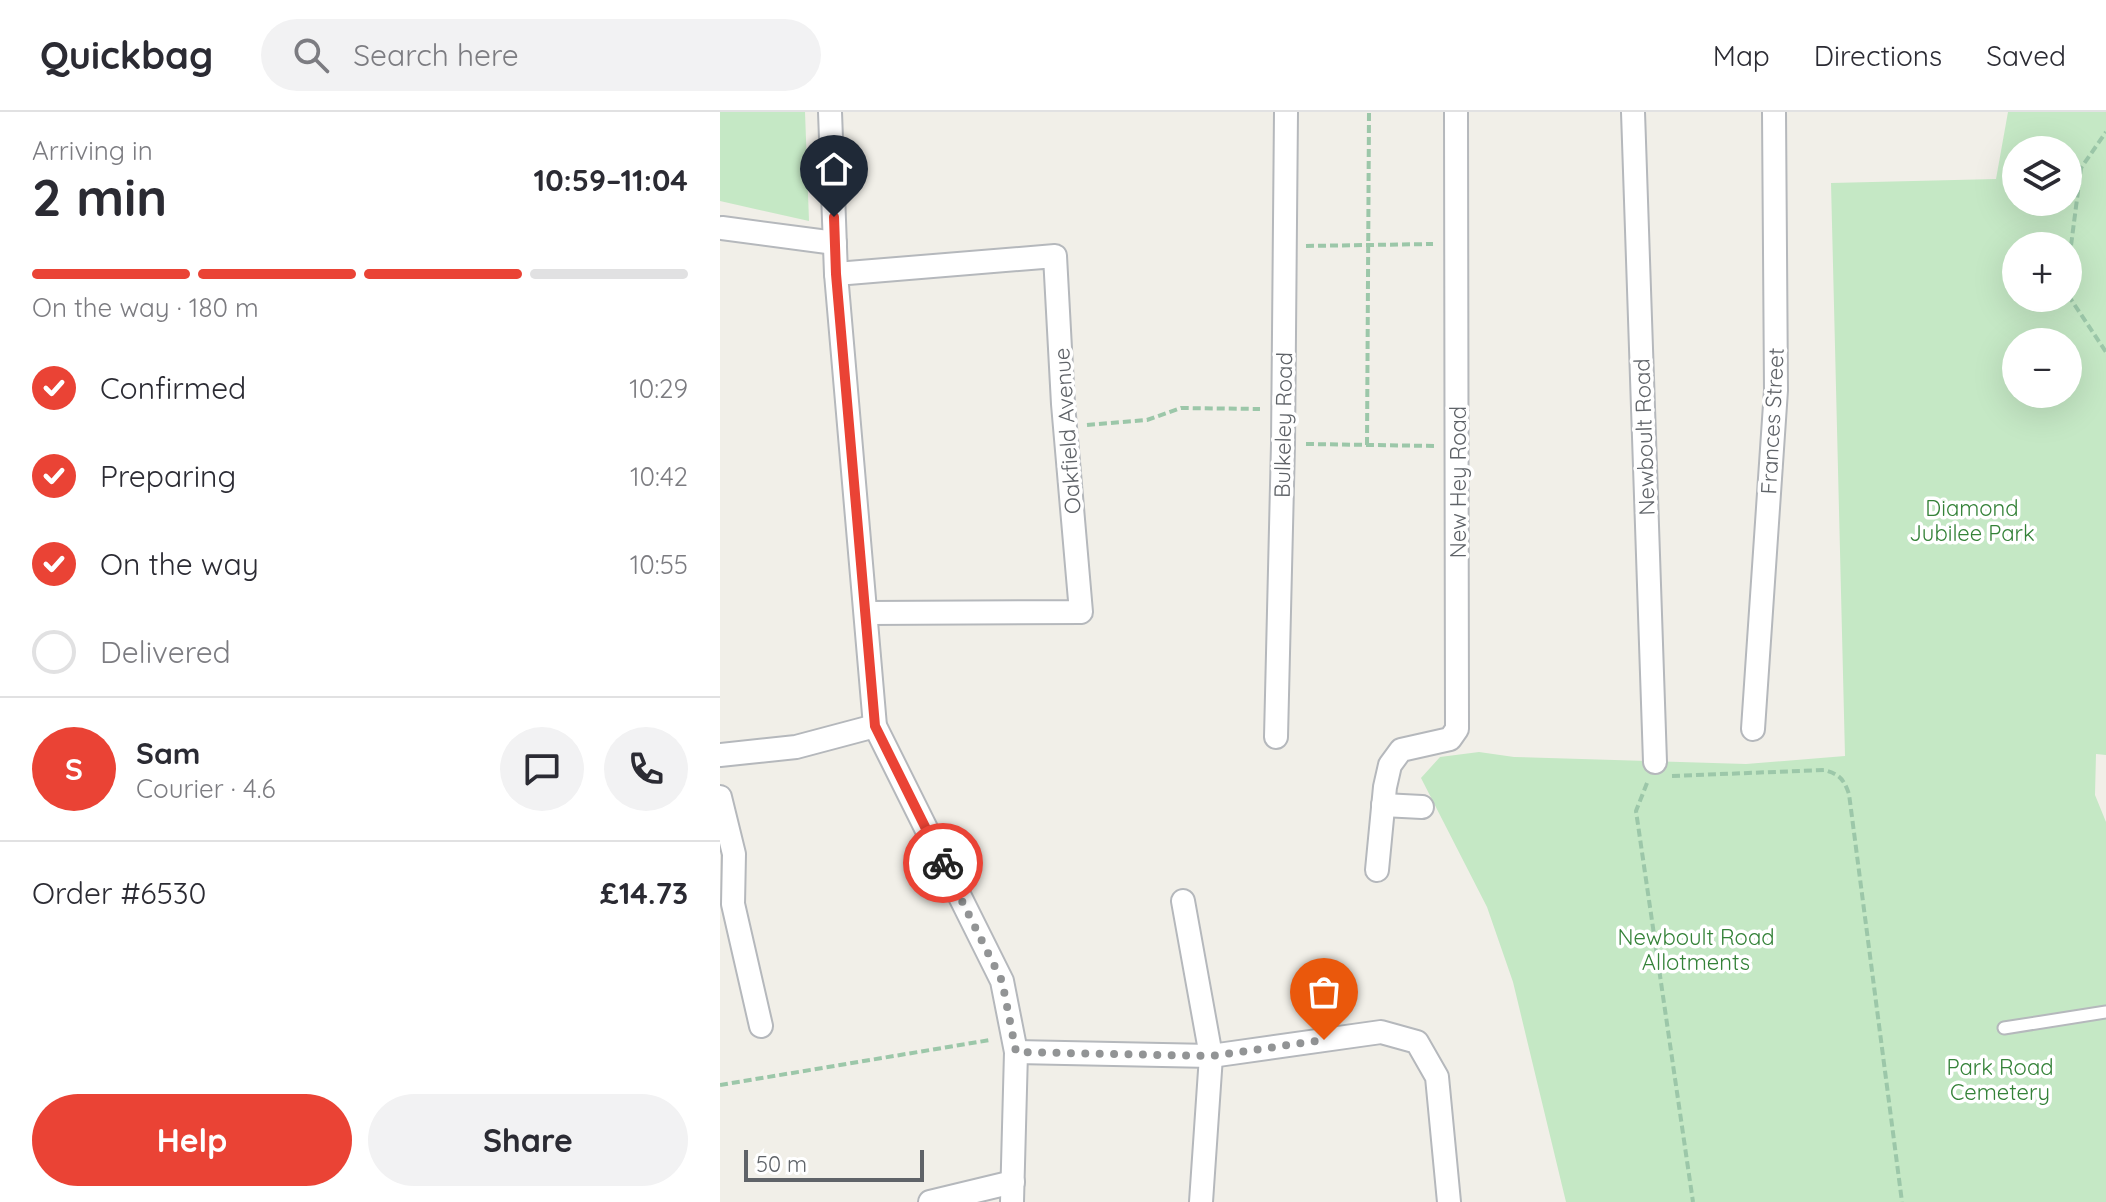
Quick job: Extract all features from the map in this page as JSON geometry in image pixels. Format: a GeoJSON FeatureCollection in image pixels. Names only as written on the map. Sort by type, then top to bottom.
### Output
{"type":"FeatureCollection","features":[{"type":"Feature","properties":{"kind":"street"},"geometry":{"type":"LineString","coordinates":[[830,112],[836,274],[875,726],[1002,981],[1014,1045],[1012,1192],[930,1202]]}},
{"type":"Feature","properties":{"kind":"street","name":"Bulkeley Road"},"geometry":{"type":"LineString","coordinates":[[1276,737],[1286,112]]}},
{"type":"Feature","properties":{"kind":"street","name":"New Hey Road"},"geometry":{"type":"LineString","coordinates":[[1377,870],[1390,765],[1401,750],[1450,739],[1457,729],[1456,112]]}},
{"type":"Feature","properties":{"kind":"street","name":"Newboult Road"},"geometry":{"type":"LineString","coordinates":[[1633,112],[1652,769]]}},
{"type":"Feature","properties":{"kind":"street","name":"Frances Street"},"geometry":{"type":"LineString","coordinates":[[1753,729],[1776,390],[1774,112]]}},
{"type":"Feature","properties":{"kind":"street"},"geometry":{"type":"LineString","coordinates":[[721,231],[835,243]]}},
{"type":"Feature","properties":{"kind":"street","name":"Oakfield Avenue"},"geometry":{"type":"LineString","coordinates":[[836,274],[1055,256],[1065,427],[1081,612],[867,613]]}},
{"type":"Feature","properties":{"kind":"street"},"geometry":{"type":"LineString","coordinates":[[720,755],[796,747],[875,726]]}},
{"type":"Feature","properties":{"kind":"street"},"geometry":{"type":"LineString","coordinates":[[720,797],[734,854],[733,904],[761,1026]]}},
{"type":"Feature","properties":{"kind":"street"},"geometry":{"type":"LineString","coordinates":[[1383,805],[1422,807]]}},
{"type":"Feature","properties":{"kind":"street"},"geometry":{"type":"LineString","coordinates":[[1183,901],[1211,1056],[1201,1202]]}},
{"type":"Feature","properties":{"kind":"street"},"geometry":{"type":"LineString","coordinates":[[1014,1045],[1211,1056],[1381,1032],[1417,1042],[1437,1077],[1449,1202]]}},
{"type":"Feature","properties":{"kind":"lane"},"geometry":{"type":"LineString","coordinates":[[2004,1028],[2106,1012]]}},
{"type":"Feature","properties":{"kind":"path"},"geometry":{"type":"LineString","coordinates":[[1367,445],[1369,112]]}},
{"type":"Feature","properties":{"kind":"path"},"geometry":{"type":"LineString","coordinates":[[2073,232],[2081,168],[2106,132]]}},
{"type":"Feature","properties":{"kind":"path"},"geometry":{"type":"LineString","coordinates":[[1285,247],[1455,243]]}},
{"type":"Feature","properties":{"kind":"path"},"geometry":{"type":"LineString","coordinates":[[2078,312],[2106,352]]}},
{"type":"Feature","properties":{"kind":"path"},"geometry":{"type":"LineString","coordinates":[[1065,427],[1147,420],[1181,408],[1283,410]]}},
{"type":"Feature","properties":{"kind":"path"},"geometry":{"type":"LineString","coordinates":[[1283,444],[1458,447]]}},
{"type":"Feature","properties":{"kind":"path"},"geometry":{"type":"LineString","coordinates":[[1693,1202],[1636,811],[1652,769],[1824,770],[1836,773],[1844,780],[1849,794],[1902,1202]]}},
{"type":"Feature","properties":{"kind":"path"},"geometry":{"type":"LineString","coordinates":[[720,1085],[918,1050],[1014,1045]]}},
{"type":"Feature","properties":{"kind":"green space"},"geometry":{"type":"Polygon","coordinates":[[[720,112],[805,112],[809,221],[720,201],[720,112]]]}},
{"type":"Feature","properties":{"kind":"green space"},"geometry":{"type":"Polygon","coordinates":[[[2008,112],[2106,112],[2106,755],[2096,754],[2095,795],[2106,822],[2106,1202],[1566,1202],[1513,982],[1487,907],[1421,778],[1440,757],[1479,752],[1514,757],[1746,764],[1845,756],[1831,183],[1996,179],[2002,146],[2002,216],[2082,216],[2082,136],[2004,136],[2008,112]]]}},
{"type":"Feature","properties":{"kind":"way so far"},"geometry":{"type":"LineString","coordinates":[[943,863],[1002,981],[1016,1052],[1211,1056],[1324,1040]]}},
{"type":"Feature","properties":{"kind":"route"},"geometry":{"type":"LineString","coordinates":[[834,217],[836,274],[875,726],[943,863]]}},
{"type":"Feature","properties":{"kind":"park label","name":"Diamond Jubilee Park"},"geometry":{"type":"Point","coordinates":[1972,520]}},
{"type":"Feature","properties":{"kind":"park label","name":"Newboult Road Allotments"},"geometry":{"type":"Point","coordinates":[1696,950]}},
{"type":"Feature","properties":{"kind":"park label","name":"Park Road Cemetery"},"geometry":{"type":"Point","coordinates":[2000,1080]}}]}
